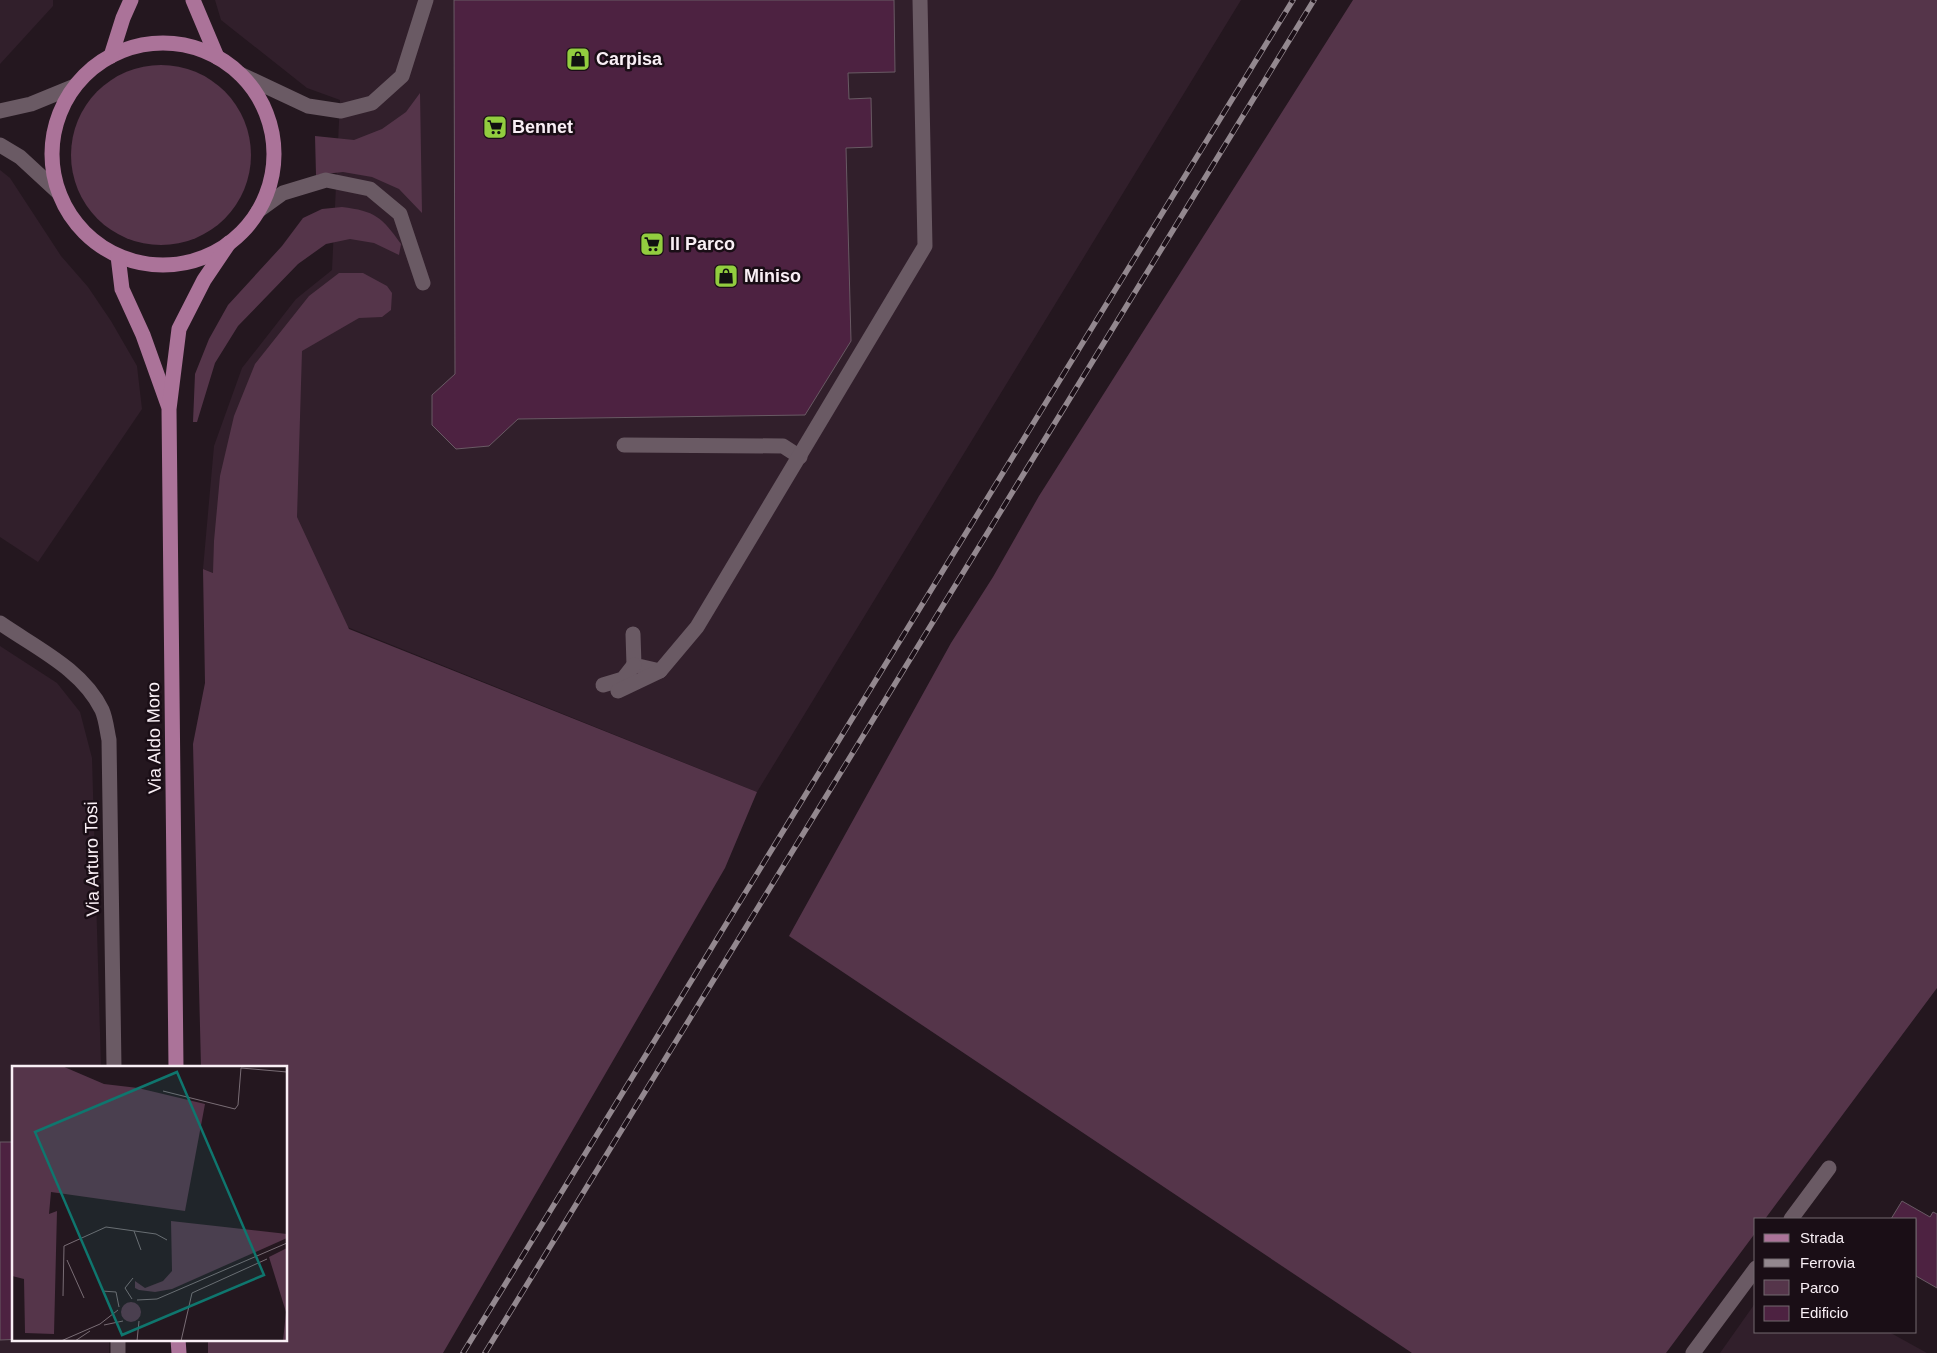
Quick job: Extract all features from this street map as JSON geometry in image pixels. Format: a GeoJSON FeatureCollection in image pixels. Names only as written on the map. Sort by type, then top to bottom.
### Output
{"type":"FeatureCollection","features":[{"type":"Feature","properties":{"kind":"main road"},"geometry":{"type":"LineString","coordinates":[[111,56],[131,0]]}},
{"type":"Feature","properties":{"kind":"main road"},"geometry":{"type":"LineString","coordinates":[[193,0],[217,57]]}},
{"type":"Feature","properties":{"kind":"main road"},"geometry":{"type":"LineString","coordinates":[[164,42],[191,46],[217,57],[240,74],[258,97],[270,124],[274,154],[270,184],[258,211],[245,229],[229,243],[204,258],[176,265],[146,265],[118,256],[93,241],[79,227],[73,220],[59,193],[52,156],[58,119],[75,86],[91,69],[111,56],[137,46],[164,42]]}},
{"type":"Feature","properties":{"kind":"main road","name":"Via Aldo Moro"},"geometry":{"type":"LineString","coordinates":[[176,1066],[169,408],[179,329],[204,280],[229,243]]}},
{"type":"Feature","properties":{"kind":"main road","name":"Via Aldo Moro"},"geometry":{"type":"LineString","coordinates":[[118,256],[122,289],[143,336],[169,408]]}},
{"type":"Feature","properties":{"kind":"main road"},"geometry":{"type":"LineString","coordinates":[[178,1340],[179,1353]]}},
{"type":"Feature","properties":{"kind":"street"},"geometry":{"type":"LineString","coordinates":[[240,74],[308,106],[342,111],[372,103],[402,76],[426,0]]}},
{"type":"Feature","properties":{"kind":"street"},"geometry":{"type":"LineString","coordinates":[[618,691],[660,671],[697,627],[924,246],[920,0]]}},
{"type":"Feature","properties":{"kind":"street"},"geometry":{"type":"LineString","coordinates":[[0,111],[31,104],[75,86]]}},
{"type":"Feature","properties":{"kind":"street"},"geometry":{"type":"LineString","coordinates":[[0,145],[20,157],[59,193]]}},
{"type":"Feature","properties":{"kind":"street"},"geometry":{"type":"LineString","coordinates":[[258,211],[282,192],[326,180],[370,189],[400,214],[423,283]]}},
{"type":"Feature","properties":{"kind":"street"},"geometry":{"type":"LineString","coordinates":[[624,445],[783,446],[800,457]]}},
{"type":"Feature","properties":{"kind":"street","name":"Via Arturo Tosi"},"geometry":{"type":"LineString","coordinates":[[0,623],[64,666],[87,685],[102,712],[109,740],[114,1066]]}},
{"type":"Feature","properties":{"kind":"street"},"geometry":{"type":"LineString","coordinates":[[603,685],[623,679],[634,665],[633,634]]}},
{"type":"Feature","properties":{"kind":"street"},"geometry":{"type":"LineString","coordinates":[[634,665],[660,671]]}},
{"type":"Feature","properties":{"kind":"street"},"geometry":{"type":"LineString","coordinates":[[1792,1218],[1829,1168]]}},
{"type":"Feature","properties":{"kind":"street"},"geometry":{"type":"LineString","coordinates":[[1694,1353],[1754,1271]]}},
{"type":"Feature","properties":{"kind":"street"},"geometry":{"type":"LineString","coordinates":[[118,1340],[118,1353]]}},
{"type":"Feature","properties":{"kind":"shaded area"},"geometry":{"type":"Polygon","coordinates":[[[0,0],[53,0],[53,6],[0,64],[0,0]]]}},
{"type":"Feature","properties":{"kind":"shaded area"},"geometry":{"type":"Polygon","coordinates":[[[215,0],[1241,0],[757,792],[203,569],[214,446],[242,368],[296,299],[332,270],[340,100],[307,88],[221,20],[215,0]]]}},
{"type":"Feature","properties":{"kind":"shaded area"},"geometry":{"type":"Polygon","coordinates":[[[0,170],[10,178],[61,256],[88,287],[111,321],[137,366],[142,409],[38,562],[0,537],[0,170]]]}},
{"type":"Feature","properties":{"kind":"shaded area"},"geometry":{"type":"Polygon","coordinates":[[[0,646],[57,683],[80,712],[92,758],[101,1066],[12,1066],[12,1340],[109,1340],[109,1353],[0,1353],[0,646]]]}},
{"type":"Feature","properties":{"kind":"shaded area"},"geometry":{"type":"Polygon","coordinates":[[[1754,1305],[1754,1333],[1891,1333],[1927,1353],[1720,1353],[1754,1305]]]}},
{"type":"Feature","properties":{"kind":"green space"},"geometry":{"type":"Polygon","coordinates":[[[1353,0],[1937,0],[1937,988],[1766,1218],[1754,1218],[1754,1235],[1666,1353],[1412,1353],[789,936],[951,643],[993,577],[1039,496],[1353,0]]]}},
{"type":"Feature","properties":{"kind":"green space"},"geometry":{"type":"Polygon","coordinates":[[[161,65],[179,67],[195,72],[211,80],[230,98],[236,105],[247,129],[251,155],[249,173],[244,189],[236,205],[218,224],[211,230],[187,241],[161,245],[143,243],[127,238],[111,230],[92,212],[86,205],[75,181],[71,155],[73,137],[78,121],[86,105],[104,86],[111,80],[135,69],[161,65]]]}},
{"type":"Feature","properties":{"kind":"green space"},"geometry":{"type":"Polygon","coordinates":[[[420,93],[422,213],[399,189],[372,177],[343,172],[316,175],[315,136],[354,140],[382,129],[406,112],[420,93]]]}},
{"type":"Feature","properties":{"kind":"green space"},"geometry":{"type":"Polygon","coordinates":[[[342,207],[370,213],[383,221],[401,244],[399,255],[374,243],[350,239],[326,244],[298,264],[238,326],[215,363],[197,422],[193,422],[195,374],[209,339],[228,305],[282,246],[303,218],[322,209],[342,207]]]}},
{"type":"Feature","properties":{"kind":"green space"},"geometry":{"type":"Polygon","coordinates":[[[339,273],[363,273],[387,286],[392,293],[391,310],[382,317],[359,318],[302,351],[297,517],[349,629],[757,792],[725,868],[443,1353],[208,1353],[208,1340],[288,1340],[288,1066],[201,1066],[193,744],[205,683],[203,569],[213,573],[220,476],[234,416],[255,364],[309,296],[339,273]]]}},
{"type":"Feature","properties":{"kind":"building","name":"Il Parco"},"geometry":{"type":"Polygon","coordinates":[[[454,0],[894,0],[895,72],[848,73],[849,99],[871,98],[872,147],[846,148],[851,341],[805,415],[518,419],[489,446],[456,449],[432,425],[432,395],[455,374],[454,0]]]}},
{"type":"Feature","properties":{"kind":"building"},"geometry":{"type":"Polygon","coordinates":[[[0,1142],[12,1142],[12,1340],[0,1340],[0,1142]]]}},
{"type":"Feature","properties":{"kind":"building"},"geometry":{"type":"Polygon","coordinates":[[[1902,1201],[1930,1217],[1933,1212],[1937,1214],[1937,1288],[1917,1277],[1917,1218],[1892,1218],[1902,1201]]]}},
{"type":"Feature","properties":{"kind":"railway"},"geometry":{"type":"LineString","coordinates":[[463,1353],[1293,0]]}},
{"type":"Feature","properties":{"kind":"railway"},"geometry":{"type":"LineString","coordinates":[[485,1353],[1314,0]]}},
{"type":"Feature","properties":{"kind":"place","name":"Carpisa"},"geometry":{"type":"Point","coordinates":[578,59]}},
{"type":"Feature","properties":{"kind":"place","name":"Bennet"},"geometry":{"type":"Point","coordinates":[495,127]}},
{"type":"Feature","properties":{"kind":"place","name":"Il Parco"},"geometry":{"type":"Point","coordinates":[652,244]}},
{"type":"Feature","properties":{"kind":"place","name":"Miniso"},"geometry":{"type":"Point","coordinates":[726,276]}}]}
